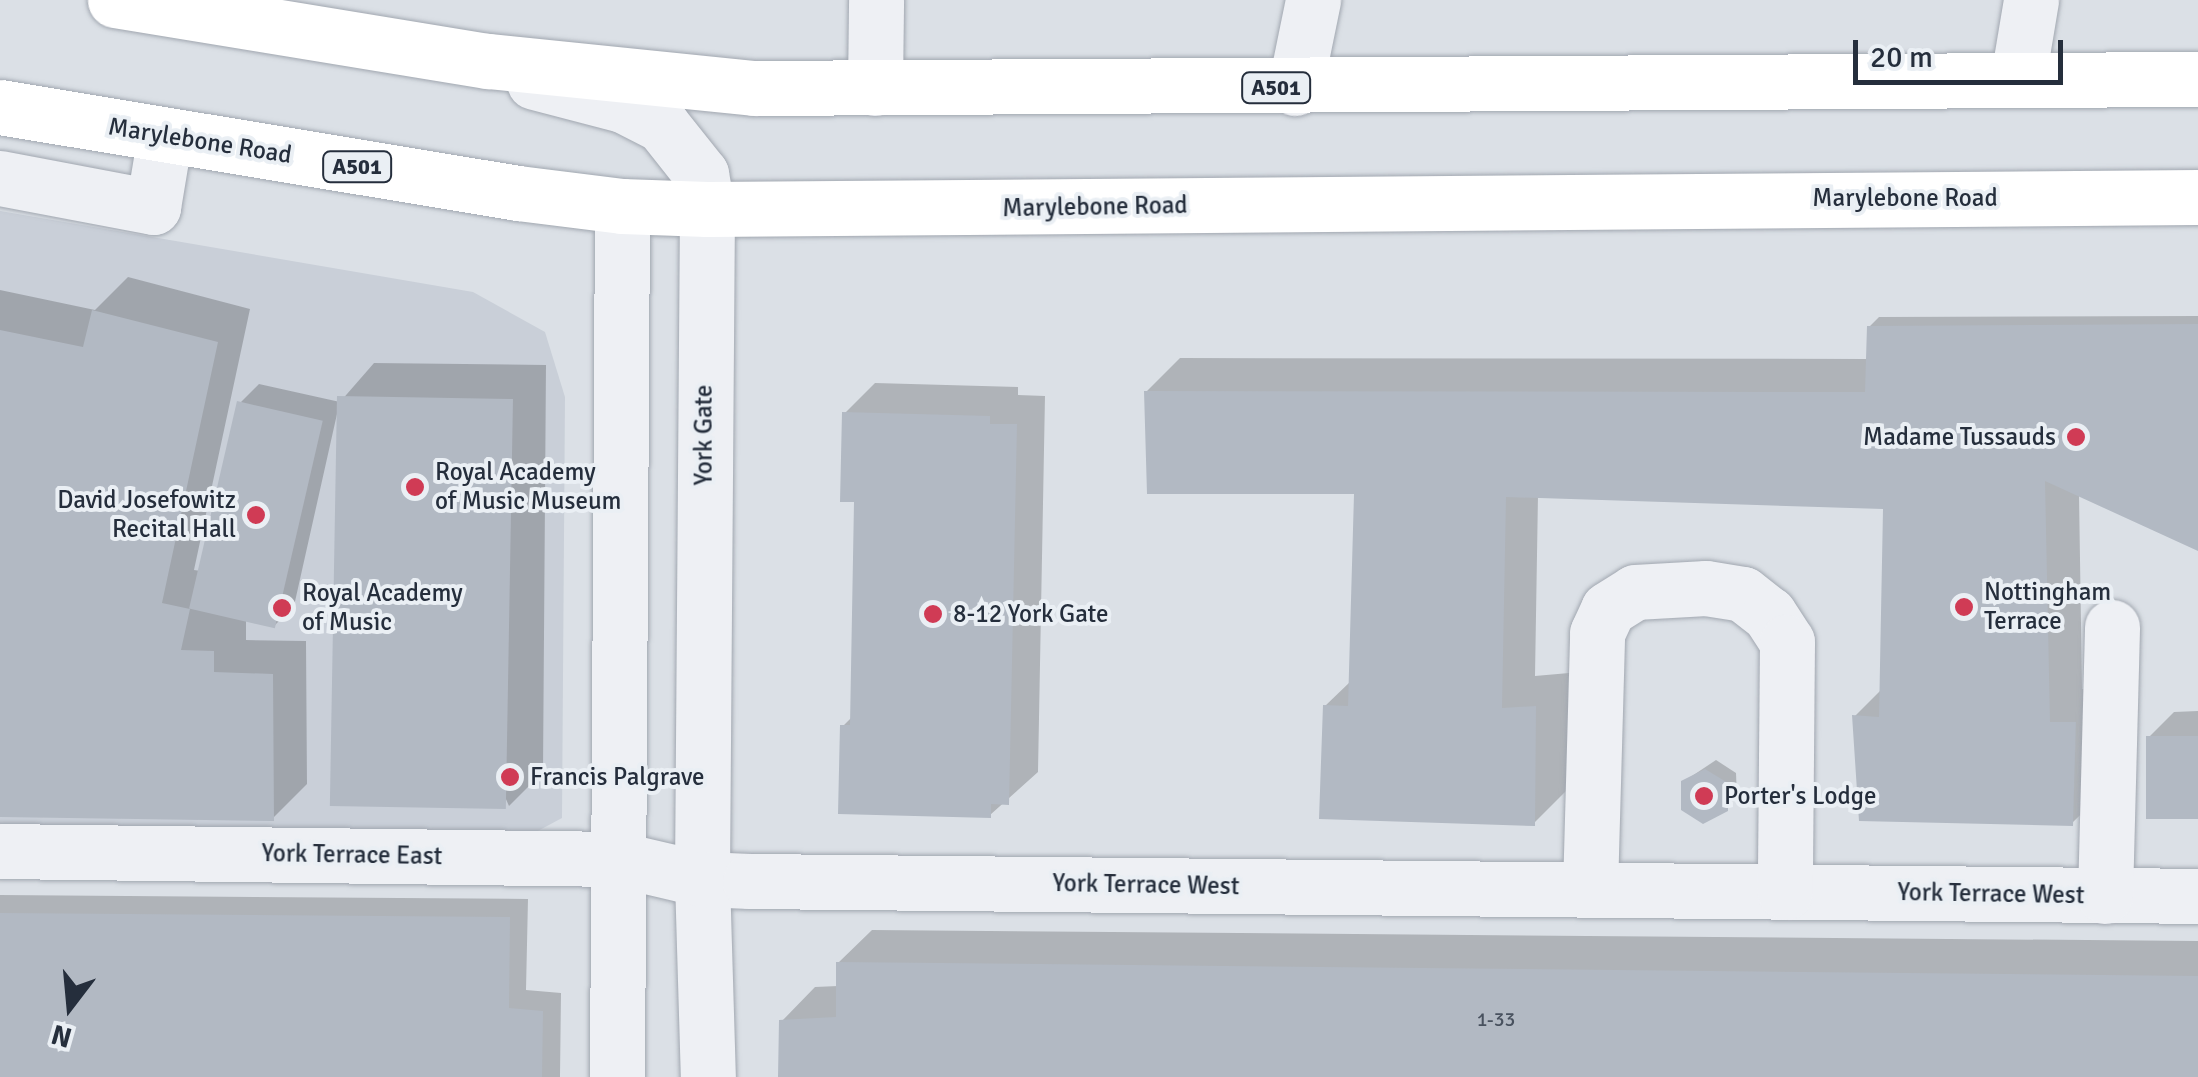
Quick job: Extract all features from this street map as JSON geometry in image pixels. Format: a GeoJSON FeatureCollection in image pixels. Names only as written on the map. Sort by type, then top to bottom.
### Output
{"type":"FeatureCollection","features":[{"type":"Feature","properties":{"kind":"highway","name":"A501"},"geometry":{"type":"LineString","coordinates":[[115,0],[488,60],[754,88],[2198,80]]}},
{"type":"Feature","properties":{"kind":"highway","name":"Marylebone Road"},"geometry":{"type":"LineString","coordinates":[[0,107],[622,206],[706,209],[2198,197]]}},
{"type":"Feature","properties":{"kind":"street"},"geometry":{"type":"LineString","coordinates":[[876,0],[876,88]]}},
{"type":"Feature","properties":{"kind":"street"},"geometry":{"type":"LineString","coordinates":[[1295,88],[1312,0]]}},
{"type":"Feature","properties":{"kind":"street"},"geometry":{"type":"LineString","coordinates":[[2018,78],[2031,0]]}},
{"type":"Feature","properties":{"kind":"street","name":"York Gate"},"geometry":{"type":"LineString","coordinates":[[356,41],[623,105],[662,125],[686,150],[701,174],[706,209],[702,879],[708,1077]]}},
{"type":"Feature","properties":{"kind":"street"},"geometry":{"type":"LineString","coordinates":[[0,178],[153,207],[165,136]]}},
{"type":"Feature","properties":{"kind":"street"},"geometry":{"type":"LineString","coordinates":[[618,1077],[622,206]]}},
{"type":"Feature","properties":{"kind":"street"},"geometry":{"type":"LineString","coordinates":[[1590,890],[1597,634],[1608,608],[1635,592],[1706,588],[1742,594],[1770,614],[1787,642],[1785,892]]}},
{"type":"Feature","properties":{"kind":"street"},"geometry":{"type":"LineString","coordinates":[[2105,896],[2112,627]]}},
{"type":"Feature","properties":{"kind":"street","name":"York Terrace East"},"geometry":{"type":"LineString","coordinates":[[0,851],[617,858],[702,879]]}},
{"type":"Feature","properties":{"kind":"street","name":"York Terrace West"},"geometry":{"type":"LineString","coordinates":[[702,879],[2198,896]]}},
{"type":"Feature","properties":{"kind":"shaded area","name":"Royal Academy of Music"},"geometry":{"type":"Polygon","coordinates":[[[0,211],[473,292],[545,332],[565,397],[562,818],[519,841],[0,836],[0,211]]]}},
{"type":"Feature","properties":{"kind":"building"},"geometry":{"type":"Polygon","coordinates":[[[92,310],[218,342],[162,603],[190,609],[181,650],[214,651],[214,672],[273,674],[274,821],[0,817],[0,330],[83,347],[92,310]]]}},
{"type":"Feature","properties":{"kind":"building","name":"Nottingham Terrace"},"geometry":{"type":"Polygon","coordinates":[[[2198,324],[2198,551],[2045,481],[2050,722],[2076,722],[2073,826],[1859,821],[1852,715],[1879,717],[1883,509],[1506,497],[1502,708],[1536,706],[1535,826],[1319,819],[1323,705],[1348,706],[1354,494],[1147,494],[1144,391],[1865,392],[1867,326],[2198,324]]]}},
{"type":"Feature","properties":{"kind":"building"},"geometry":{"type":"Polygon","coordinates":[[[337,396],[513,399],[506,809],[330,806],[337,396]]]}},
{"type":"Feature","properties":{"kind":"building","name":"David Josefowitz Recital Hall"},"geometry":{"type":"Polygon","coordinates":[[[237,401],[323,421],[275,628],[189,609],[237,401]]]}},
{"type":"Feature","properties":{"kind":"building","name":"8-12 York Gate"},"geometry":{"type":"Polygon","coordinates":[[[842,412],[990,416],[990,424],[1017,424],[1009,805],[991,804],[991,818],[838,814],[840,725],[850,725],[854,502],[840,502],[842,412]]]}},
{"type":"Feature","properties":{"kind":"building"},"geometry":{"type":"Polygon","coordinates":[[[2146,736],[2198,736],[2198,819],[2146,819],[2146,736]]]}},
{"type":"Feature","properties":{"kind":"building","name":"Porter's Lodge"},"geometry":{"type":"Polygon","coordinates":[[[1705,769],[1728,783],[1728,811],[1703,824],[1681,810],[1681,781],[1705,769]]]}},
{"type":"Feature","properties":{"kind":"building"},"geometry":{"type":"Polygon","coordinates":[[[0,913],[510,917],[509,1008],[543,1011],[542,1077],[0,1077],[0,913]]]}},
{"type":"Feature","properties":{"kind":"building"},"geometry":{"type":"Polygon","coordinates":[[[836,962],[2198,976],[2198,1077],[778,1077],[779,1020],[836,1017],[836,962]]]}},
{"type":"Feature","properties":{"kind":"place","name":"Madame Tussauds"},"geometry":{"type":"Point","coordinates":[2076,437]}},
{"type":"Feature","properties":{"kind":"place","name":"Royal Academy of Music Museum"},"geometry":{"type":"Point","coordinates":[415,487]}},
{"type":"Feature","properties":{"kind":"place","name":"David Josefowitz Recital Hall"},"geometry":{"type":"Point","coordinates":[256,515]}},
{"type":"Feature","properties":{"kind":"place","name":"Nottingham Terrace"},"geometry":{"type":"Point","coordinates":[1964,607]}},
{"type":"Feature","properties":{"kind":"place","name":"Royal Academy of Music"},"geometry":{"type":"Point","coordinates":[282,608]}},
{"type":"Feature","properties":{"kind":"place","name":"8-12 York Gate"},"geometry":{"type":"Point","coordinates":[933,614]}},
{"type":"Feature","properties":{"kind":"place","name":"Francis Palgrave"},"geometry":{"type":"Point","coordinates":[510,777]}},
{"type":"Feature","properties":{"kind":"place","name":"Porter's Lodge"},"geometry":{"type":"Point","coordinates":[1704,796]}}]}
